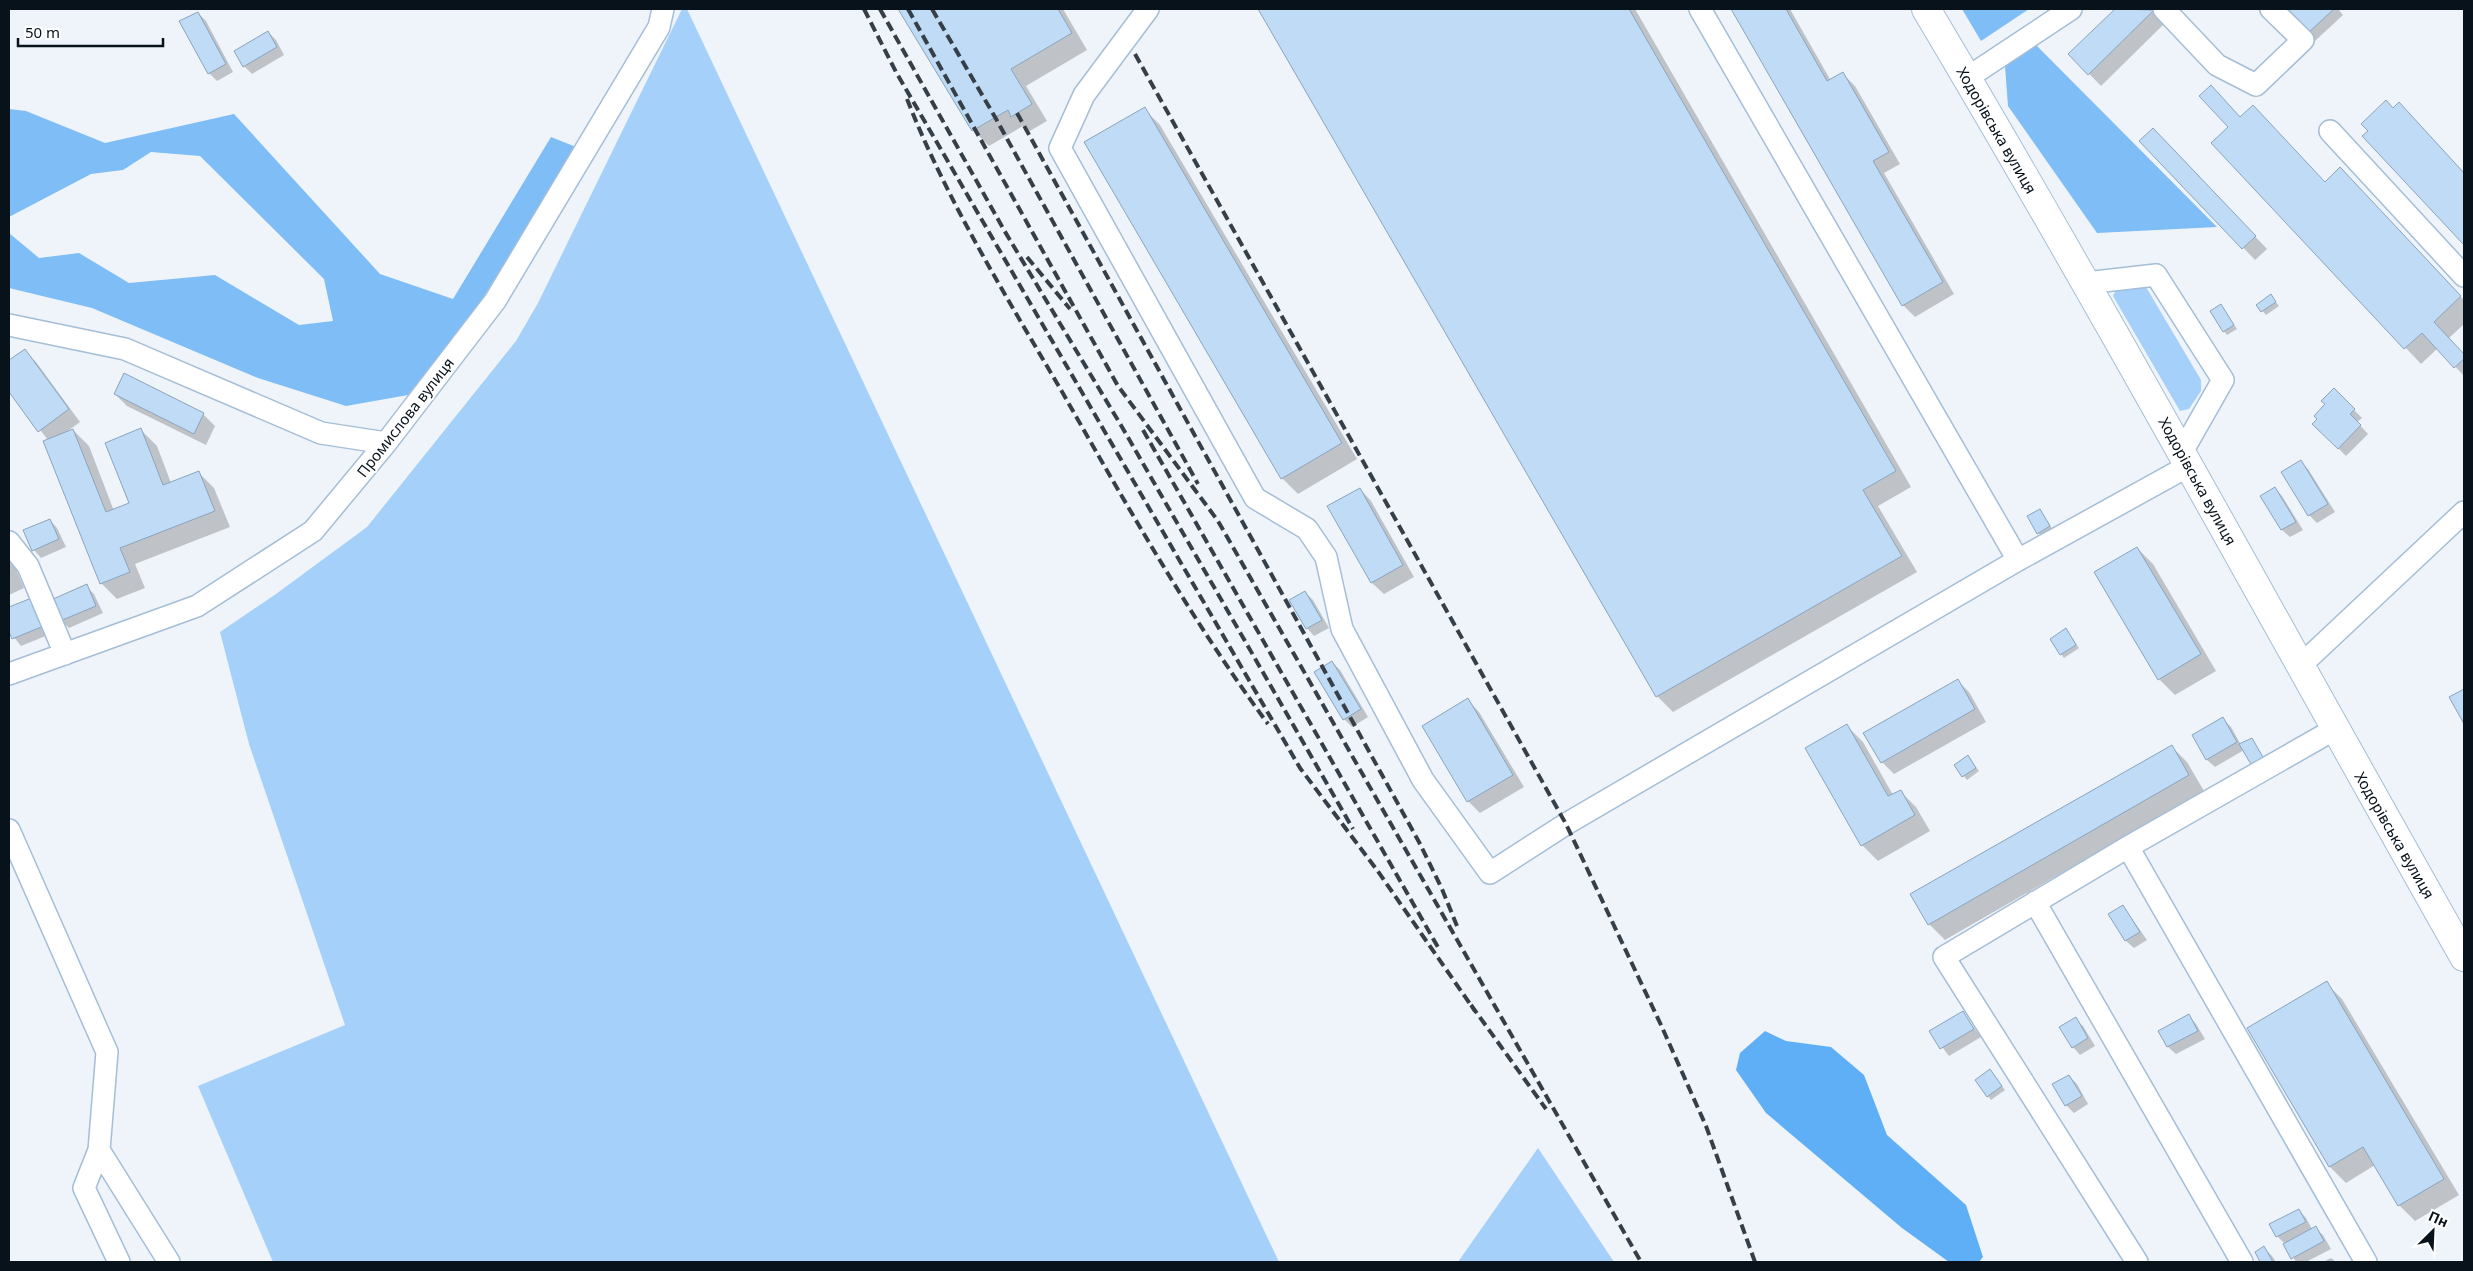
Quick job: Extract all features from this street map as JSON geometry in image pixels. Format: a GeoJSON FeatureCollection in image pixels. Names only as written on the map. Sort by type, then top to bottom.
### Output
{"type":"FeatureCollection","features":[{"type":"Feature","properties":{"kind":"main road","name":"Ходорівська вулиця"},"geometry":{"type":"LineString","coordinates":[[1926,9],[2186,459],[2335,729],[2464,957]]}},
{"type":"Feature","properties":{"kind":"street","name":"Промислова вулиця"},"geometry":{"type":"LineString","coordinates":[[9,674],[197,606],[313,531],[386,444],[495,301],[659,27],[664,9]]}},
{"type":"Feature","properties":{"kind":"street"},"geometry":{"type":"LineString","coordinates":[[1148,9],[1084,95],[1060,148],[1255,498],[1307,529],[1326,557],[1342,629],[1423,780],[1490,873],[1566,824],[2018,560],[2186,459],[2222,380],[2156,276],[2086,284]]}},
{"type":"Feature","properties":{"kind":"street"},"geometry":{"type":"LineString","coordinates":[[1700,9],[2018,560]]}},
{"type":"Feature","properties":{"kind":"street"},"geometry":{"type":"LineString","coordinates":[[1967,78],[2071,9]]}},
{"type":"Feature","properties":{"kind":"street"},"geometry":{"type":"LineString","coordinates":[[2164,9],[2217,65],[2256,85],[2303,40],[2271,9]]}},
{"type":"Feature","properties":{"kind":"street"},"geometry":{"type":"LineString","coordinates":[[2330,131],[2464,276]]}},
{"type":"Feature","properties":{"kind":"street"},"geometry":{"type":"LineString","coordinates":[[9,325],[125,349],[321,433],[386,444]]}},
{"type":"Feature","properties":{"kind":"street"},"geometry":{"type":"LineString","coordinates":[[2301,665],[2464,512]]}},
{"type":"Feature","properties":{"kind":"street"},"geometry":{"type":"LineString","coordinates":[[9,542],[28,566],[64,654]]}},
{"type":"Feature","properties":{"kind":"street"},"geometry":{"type":"LineString","coordinates":[[2137,1262],[1944,956],[2128,847],[2335,729]]}},
{"type":"Feature","properties":{"kind":"street"},"geometry":{"type":"LineString","coordinates":[[9,830],[107,1052],[99,1150],[84,1188],[119,1262]]}},
{"type":"Feature","properties":{"kind":"street"},"geometry":{"type":"LineString","coordinates":[[2128,847],[2366,1262]]}},
{"type":"Feature","properties":{"kind":"street"},"geometry":{"type":"LineString","coordinates":[[2035,902],[2242,1262]]}},
{"type":"Feature","properties":{"kind":"street"},"geometry":{"type":"LineString","coordinates":[[99,1150],[169,1262]]}},
{"type":"Feature","properties":{"kind":"shaded area"},"geometry":{"type":"Polygon","coordinates":[[[682,9],[687,9],[1279,1262],[273,1262],[198,1086],[345,1025],[249,744],[220,632],[276,594],[367,527],[516,341],[538,303],[682,9]]]}},
{"type":"Feature","properties":{"kind":"shaded area"},"geometry":{"type":"Polygon","coordinates":[[[1962,9],[2029,9],[1981,41],[1962,9]]]}},
{"type":"Feature","properties":{"kind":"shaded area"},"geometry":{"type":"Polygon","coordinates":[[[2036,45],[2217,227],[2097,233],[2008,106],[2005,66],[2036,45]]]}},
{"type":"Feature","properties":{"kind":"shaded area"},"geometry":{"type":"Polygon","coordinates":[[[9,109],[26,111],[105,143],[234,114],[380,274],[453,299],[551,137],[576,147],[478,306],[408,395],[346,406],[258,378],[92,308],[9,288],[9,233],[39,258],[79,253],[129,283],[215,275],[299,325],[333,321],[324,279],[200,156],[151,152],[123,170],[91,174],[9,217],[9,109]]]}},
{"type":"Feature","properties":{"kind":"shaded area"},"geometry":{"type":"Polygon","coordinates":[[[2131,284],[2146,287],[2201,380],[2201,391],[2189,409],[2180,411],[2113,296],[2117,288],[2131,284]]]}},
{"type":"Feature","properties":{"kind":"shaded area"},"geometry":{"type":"Polygon","coordinates":[[[1765,1031],[1786,1041],[1831,1047],[1864,1075],[1887,1135],[1966,1205],[1983,1257],[1979,1262],[1949,1262],[1902,1228],[1766,1113],[1736,1070],[1740,1053],[1765,1031]]]}},
{"type":"Feature","properties":{"kind":"shaded area"},"geometry":{"type":"Polygon","coordinates":[[[1538,1148],[1614,1262],[1458,1262],[1538,1148]]]}},
{"type":"Feature","properties":{"kind":"building"},"geometry":{"type":"Polygon","coordinates":[[[898,9],[1058,9],[1072,33],[1011,69],[1032,104],[1011,117],[1008,110],[972,131],[898,9]]]}},
{"type":"Feature","properties":{"kind":"building"},"geometry":{"type":"Polygon","coordinates":[[[1258,9],[1629,9],[1896,471],[1863,490],[1902,556],[1656,697],[1258,9]]]}},
{"type":"Feature","properties":{"kind":"building"},"geometry":{"type":"Polygon","coordinates":[[[1731,9],[1786,9],[1827,81],[1843,72],[1889,152],[1873,161],[1943,282],[1902,306],[1731,9]]]}},
{"type":"Feature","properties":{"kind":"building"},"geometry":{"type":"Polygon","coordinates":[[[2115,9],[2154,10],[2088,75],[2068,54],[2115,9]]]}},
{"type":"Feature","properties":{"kind":"building"},"geometry":{"type":"Polygon","coordinates":[[[2286,9],[2334,9],[2307,34],[2286,9]]]}},
{"type":"Feature","properties":{"kind":"building"},"geometry":{"type":"Polygon","coordinates":[[[198,12],[226,64],[208,74],[179,21],[198,12]]]}},
{"type":"Feature","properties":{"kind":"building"},"geometry":{"type":"Polygon","coordinates":[[[268,31],[277,47],[243,67],[234,51],[268,31]]]}},
{"type":"Feature","properties":{"kind":"building"},"geometry":{"type":"Polygon","coordinates":[[[2211,85],[2240,117],[2253,105],[2325,182],[2340,167],[2461,296],[2434,322],[2464,354],[2464,359],[2454,368],[2422,333],[2404,349],[2211,143],[2228,127],[2199,96],[2211,85]]]}},
{"type":"Feature","properties":{"kind":"building"},"geometry":{"type":"Polygon","coordinates":[[[2386,100],[2393,108],[2399,102],[2464,173],[2464,245],[2362,136],[2368,131],[2361,124],[2386,100]]]}},
{"type":"Feature","properties":{"kind":"building"},"geometry":{"type":"Polygon","coordinates":[[[1145,107],[1342,443],[1281,479],[1084,142],[1145,107]]]}},
{"type":"Feature","properties":{"kind":"building"},"geometry":{"type":"Polygon","coordinates":[[[2153,128],[2256,236],[2242,249],[2139,141],[2153,128]]]}},
{"type":"Feature","properties":{"kind":"building"},"geometry":{"type":"Polygon","coordinates":[[[2271,294],[2276,302],[2261,312],[2256,305],[2271,294]]]}},
{"type":"Feature","properties":{"kind":"building"},"geometry":{"type":"Polygon","coordinates":[[[2221,304],[2234,325],[2223,332],[2210,311],[2221,304]]]}},
{"type":"Feature","properties":{"kind":"building"},"geometry":{"type":"Polygon","coordinates":[[[25,349],[69,409],[38,432],[9,392],[9,360],[25,349]]]}},
{"type":"Feature","properties":{"kind":"building"},"geometry":{"type":"Polygon","coordinates":[[[124,373],[204,413],[194,434],[114,394],[124,373]]]}},
{"type":"Feature","properties":{"kind":"building"},"geometry":{"type":"Polygon","coordinates":[[[2334,388],[2355,409],[2350,414],[2361,425],[2338,449],[2312,424],[2317,419],[2314,416],[2325,404],[2321,401],[2334,388]]]}},
{"type":"Feature","properties":{"kind":"building"},"geometry":{"type":"Polygon","coordinates":[[[141,428],[163,485],[199,471],[215,511],[120,548],[130,572],[100,584],[43,441],[73,429],[106,512],[129,503],[105,443],[141,428]]]}},
{"type":"Feature","properties":{"kind":"building"},"geometry":{"type":"Polygon","coordinates":[[[2301,460],[2328,504],[2308,516],[2281,472],[2301,460]]]}},
{"type":"Feature","properties":{"kind":"building"},"geometry":{"type":"Polygon","coordinates":[[[2275,487],[2296,522],[2281,530],[2260,496],[2275,487]]]}},
{"type":"Feature","properties":{"kind":"building"},"geometry":{"type":"Polygon","coordinates":[[[1360,488],[1403,565],[1371,583],[1327,506],[1360,488]]]}},
{"type":"Feature","properties":{"kind":"building"},"geometry":{"type":"Polygon","coordinates":[[[2040,509],[2050,526],[2037,534],[2027,516],[2040,509]]]}},
{"type":"Feature","properties":{"kind":"building"},"geometry":{"type":"Polygon","coordinates":[[[50,519],[59,539],[32,551],[23,530],[50,519]]]}},
{"type":"Feature","properties":{"kind":"building"},"geometry":{"type":"Polygon","coordinates":[[[2137,547],[2201,654],[2158,680],[2094,572],[2137,547]]]}},
{"type":"Feature","properties":{"kind":"building"},"geometry":{"type":"Polygon","coordinates":[[[87,584],[96,606],[60,621],[51,600],[87,584]]]}},
{"type":"Feature","properties":{"kind":"building"},"geometry":{"type":"Polygon","coordinates":[[[1305,591],[1322,620],[1306,629],[1289,600],[1305,591]]]}},
{"type":"Feature","properties":{"kind":"building"},"geometry":{"type":"Polygon","coordinates":[[[34,597],[46,625],[12,639],[9,632],[9,607],[34,597]]]}},
{"type":"Feature","properties":{"kind":"building"},"geometry":{"type":"Polygon","coordinates":[[[2066,628],[2076,645],[2060,655],[2050,639],[2066,628]]]}},
{"type":"Feature","properties":{"kind":"building"},"geometry":{"type":"Polygon","coordinates":[[[1332,661],[1361,709],[1343,720],[1314,672],[1332,661]]]}},
{"type":"Feature","properties":{"kind":"building"},"geometry":{"type":"Polygon","coordinates":[[[1958,679],[1975,709],[1881,763],[1863,733],[1958,679]]]}},
{"type":"Feature","properties":{"kind":"building"},"geometry":{"type":"Polygon","coordinates":[[[2464,689],[2464,724],[2449,697],[2464,689]]]}},
{"type":"Feature","properties":{"kind":"building"},"geometry":{"type":"Polygon","coordinates":[[[1468,698],[1513,775],[1467,802],[1422,726],[1468,698]]]}},
{"type":"Feature","properties":{"kind":"building"},"geometry":{"type":"Polygon","coordinates":[[[2223,717],[2237,742],[2206,760],[2192,735],[2223,717]]]}},
{"type":"Feature","properties":{"kind":"building"},"geometry":{"type":"Polygon","coordinates":[[[1847,724],[1888,796],[1901,790],[1915,815],[1861,846],[1805,748],[1847,724]]]}},
{"type":"Feature","properties":{"kind":"building"},"geometry":{"type":"Polygon","coordinates":[[[2252,738],[2264,759],[2252,766],[2239,744],[2252,738]]]}},
{"type":"Feature","properties":{"kind":"building"},"geometry":{"type":"Polygon","coordinates":[[[2172,745],[2189,775],[1928,925],[1910,894],[2172,745]]]}},
{"type":"Feature","properties":{"kind":"building"},"geometry":{"type":"Polygon","coordinates":[[[1968,755],[1976,768],[1962,777],[1954,765],[1968,755]]]}},
{"type":"Feature","properties":{"kind":"building"},"geometry":{"type":"Polygon","coordinates":[[[2123,905],[2140,932],[2125,941],[2108,914],[2123,905]]]}},
{"type":"Feature","properties":{"kind":"building"},"geometry":{"type":"Polygon","coordinates":[[[2327,981],[2444,1179],[2398,1206],[2363,1147],[2329,1167],[2247,1028],[2327,981]]]}},
{"type":"Feature","properties":{"kind":"building"},"geometry":{"type":"Polygon","coordinates":[[[1963,1011],[1974,1029],[1940,1049],[1929,1031],[1963,1011]]]}},
{"type":"Feature","properties":{"kind":"building"},"geometry":{"type":"Polygon","coordinates":[[[2189,1014],[2198,1031],[2167,1047],[2158,1031],[2189,1014]]]}},
{"type":"Feature","properties":{"kind":"building"},"geometry":{"type":"Polygon","coordinates":[[[2076,1017],[2088,1038],[2072,1048],[2059,1027],[2076,1017]]]}},
{"type":"Feature","properties":{"kind":"building"},"geometry":{"type":"Polygon","coordinates":[[[1990,1069],[2002,1086],[1987,1097],[1975,1080],[1990,1069]]]}},
{"type":"Feature","properties":{"kind":"building"},"geometry":{"type":"Polygon","coordinates":[[[2069,1075],[2082,1096],[2065,1106],[2052,1084],[2069,1075]]]}},
{"type":"Feature","properties":{"kind":"building"},"geometry":{"type":"Polygon","coordinates":[[[2299,1209],[2306,1222],[2276,1237],[2269,1224],[2299,1209]]]}},
{"type":"Feature","properties":{"kind":"building"},"geometry":{"type":"Polygon","coordinates":[[[2316,1226],[2324,1241],[2291,1259],[2283,1244],[2316,1226]]]}},
{"type":"Feature","properties":{"kind":"building"},"geometry":{"type":"Polygon","coordinates":[[[2264,1246],[2273,1262],[2260,1262],[2255,1252],[2264,1246]]]}},
{"type":"Feature","properties":{"kind":"railway"},"geometry":{"type":"LineString","coordinates":[[864,9],[896,72],[1300,768],[1377,870],[1475,1011]]}},
{"type":"Feature","properties":{"kind":"railway"},"geometry":{"type":"LineString","coordinates":[[880,9],[1004,230],[1122,427],[1353,829]]}},
{"type":"Feature","properties":{"kind":"railway"},"geometry":{"type":"LineString","coordinates":[[908,9],[1118,386],[1218,521],[1641,1262]]}},
{"type":"Feature","properties":{"kind":"railway"},"geometry":{"type":"LineString","coordinates":[[932,9],[995,117],[1198,484]]}},
{"type":"Feature","properties":{"kind":"railway"},"geometry":{"type":"LineString","coordinates":[[1135,54],[1566,824],[1661,1025],[1706,1126],[1755,1262]]}},
{"type":"Feature","properties":{"kind":"railway"},"geometry":{"type":"LineString","coordinates":[[907,99],[940,174],[978,248],[1134,518],[1185,602],[1268,724]]}},
{"type":"Feature","properties":{"kind":"railway"},"geometry":{"type":"LineString","coordinates":[[1017,113],[1419,842],[1442,889],[1457,926]]}},
{"type":"Feature","properties":{"kind":"railway"},"geometry":{"type":"LineString","coordinates":[[1027,257],[1070,309]]}},
{"type":"Feature","properties":{"kind":"railway"},"geometry":{"type":"LineString","coordinates":[[1143,430],[1439,949]]}},
{"type":"Feature","properties":{"kind":"railway"},"geometry":{"type":"LineString","coordinates":[[1471,1005],[1546,1109]]}}]}
